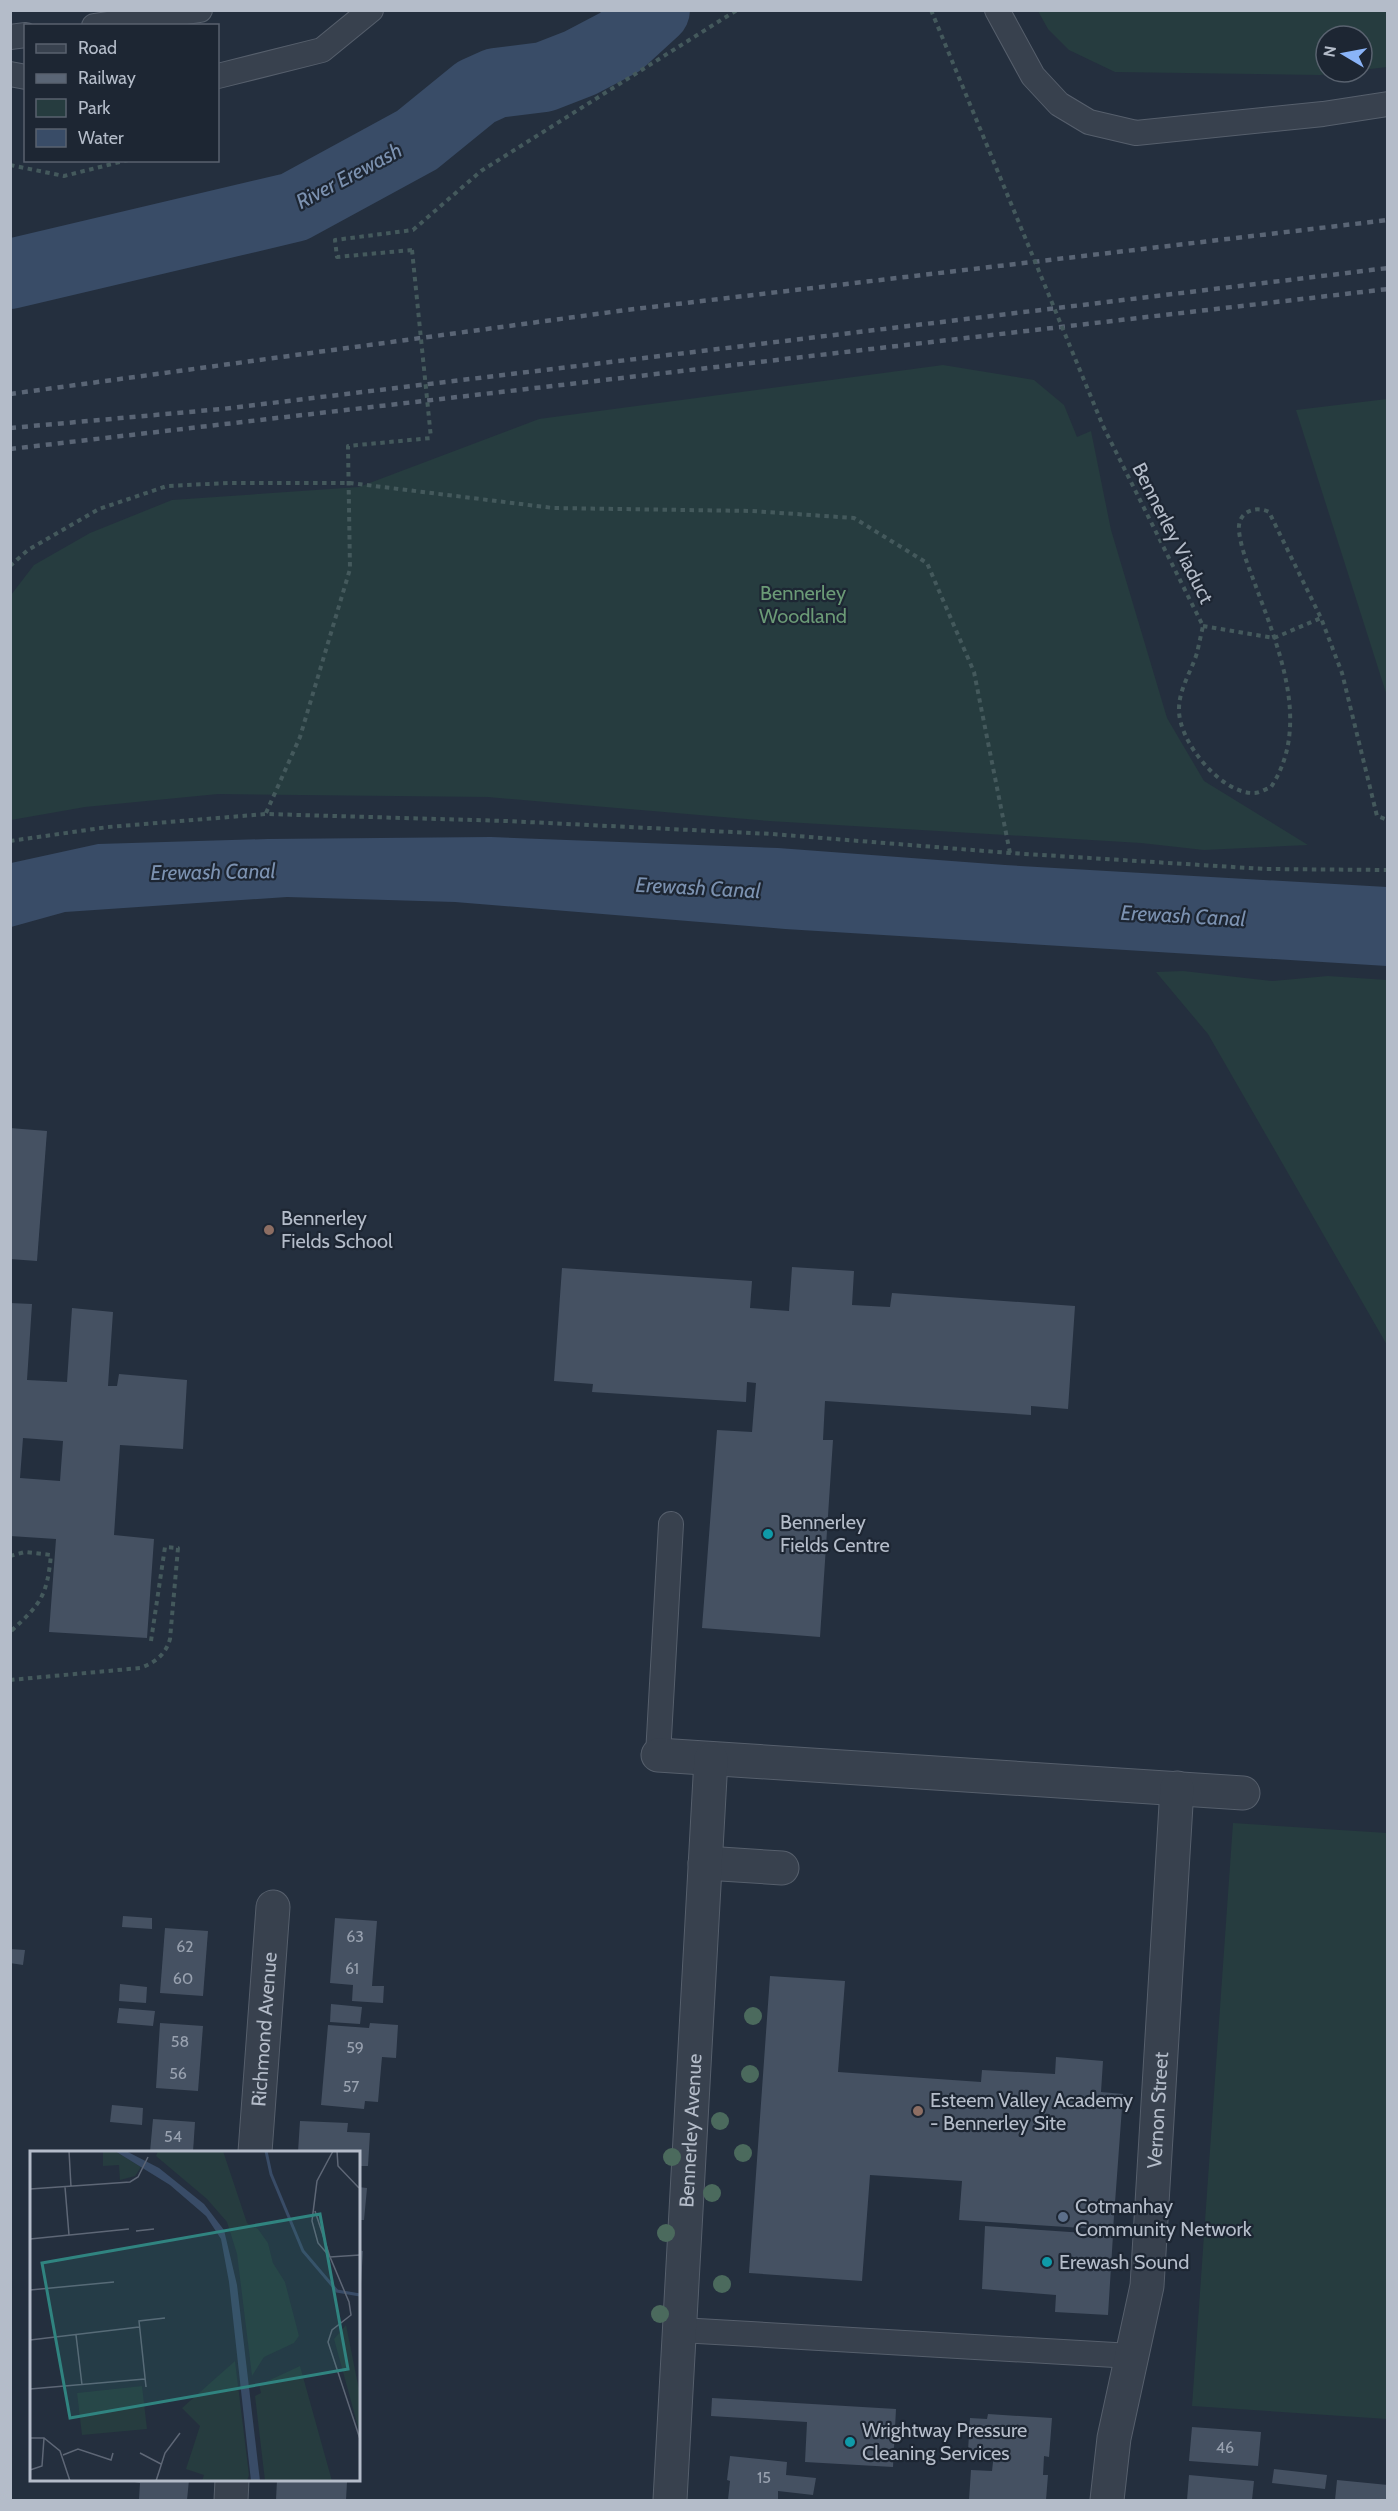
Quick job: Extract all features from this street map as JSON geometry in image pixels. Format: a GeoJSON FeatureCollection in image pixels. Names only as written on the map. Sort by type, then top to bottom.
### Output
{"type":"FeatureCollection","features":[{"type":"Feature","properties":{"kind":"street"},"geometry":{"type":"LineString","coordinates":[[658,1755],[1243,1793]]}},
{"type":"Feature","properties":{"kind":"street","name":"Bennerley Avenue"},"geometry":{"type":"LineString","coordinates":[[670,2500],[711,1759]]}},
{"type":"Feature","properties":{"kind":"street","name":"Vernon Street"},"geometry":{"type":"LineString","coordinates":[[1107,2500],[1114,2438],[1147,2286],[1177,1788]]}},
{"type":"Feature","properties":{"kind":"street"},"geometry":{"type":"LineString","coordinates":[[705,1863],[782,1868]]}},
{"type":"Feature","properties":{"kind":"street","name":"Richmond Avenue"},"geometry":{"type":"LineString","coordinates":[[255,2151],[273,1907]]}},
{"type":"Feature","properties":{"kind":"street"},"geometry":{"type":"LineString","coordinates":[[231,2500],[232,2481]]}},
{"type":"Feature","properties":{"kind":"lane"},"geometry":{"type":"LineString","coordinates":[[107,24],[200,10]]}},
{"type":"Feature","properties":{"kind":"lane"},"geometry":{"type":"LineString","coordinates":[[219,76],[322,50],[371,10]]}},
{"type":"Feature","properties":{"kind":"lane"},"geometry":{"type":"LineString","coordinates":[[998,10],[1033,76],[1059,104],[1089,122],[1107,127],[1136,133],[1323,114],[1388,104]]}},
{"type":"Feature","properties":{"kind":"lane"},"geometry":{"type":"LineString","coordinates":[[658,1755],[671,1524]]}},
{"type":"Feature","properties":{"kind":"lane"},"geometry":{"type":"LineString","coordinates":[[680,2330],[1132,2356]]}},
{"type":"Feature","properties":{"kind":"path"},"geometry":{"type":"LineString","coordinates":[[266,813],[300,737],[350,569],[348,446],[430,438],[412,250],[337,257],[335,240],[413,230],[481,171],[737,10]]}},
{"type":"Feature","properties":{"kind":"path","name":"Bennerley Viaduct"},"geometry":{"type":"LineString","coordinates":[[931,10],[1103,426],[1203,626],[1197,653],[1180,696],[1179,713],[1187,737],[1208,770],[1230,787],[1254,793],[1271,787],[1284,764],[1290,723],[1287,682],[1238,529],[1242,517],[1250,509],[1260,508],[1269,512],[1321,618],[1350,698],[1377,816],[1388,820]]}},
{"type":"Feature","properties":{"kind":"path"},"geometry":{"type":"LineString","coordinates":[[10,165],[64,176],[120,162]]}},
{"type":"Feature","properties":{"kind":"path"},"geometry":{"type":"LineString","coordinates":[[10,566],[28,550],[99,509],[167,486],[228,483],[350,483],[553,508],[752,511],[854,518],[927,563],[974,672],[1010,853]]}},
{"type":"Feature","properties":{"kind":"path"},"geometry":{"type":"LineString","coordinates":[[1203,626],[1274,638],[1321,618]]}},
{"type":"Feature","properties":{"kind":"path"},"geometry":{"type":"LineString","coordinates":[[10,841],[108,827],[266,813],[507,821],[772,834],[1010,853],[1264,869],[1388,870]]}},
{"type":"Feature","properties":{"kind":"path"},"geometry":{"type":"LineString","coordinates":[[10,1680],[140,1668],[157,1660],[169,1645],[178,1548],[165,1547],[151,1641]]}},
{"type":"Feature","properties":{"kind":"path"},"geometry":{"type":"LineString","coordinates":[[10,1556],[25,1552],[51,1555],[47,1587],[43,1596],[10,1632]]}},
{"type":"Feature","properties":{"kind":"green space"},"geometry":{"type":"Polygon","coordinates":[[[1038,11],[1387,11],[1387,67],[1374,69],[1374,24],[1314,24],[1314,75],[1115,72],[1069,50],[1048,29],[1038,11]]]}},
{"type":"Feature","properties":{"kind":"green space","name":"Bennerley Woodland"},"geometry":{"type":"Polygon","coordinates":[[[943,365],[1034,380],[1064,405],[1077,437],[1091,431],[1111,530],[1167,718],[1204,781],[1308,845],[1204,850],[1141,843],[769,821],[488,797],[218,794],[85,807],[11,820],[11,595],[34,565],[90,533],[172,500],[359,487],[539,419],[943,365]]]}},
{"type":"Feature","properties":{"kind":"green space"},"geometry":{"type":"Polygon","coordinates":[[[1388,399],[1387,696],[1296,410],[1388,399]]]}},
{"type":"Feature","properties":{"kind":"green space"},"geometry":{"type":"Polygon","coordinates":[[[1183,971],[1273,981],[1328,976],[1387,980],[1387,1345],[1208,1034],[1156,972],[1183,971]]]}},
{"type":"Feature","properties":{"kind":"green space"},"geometry":{"type":"Polygon","coordinates":[[[1233,1823],[1387,1833],[1387,2419],[1192,2406],[1233,1823]]]}},
{"type":"Feature","properties":{"kind":"water","name":"Erewash Canal"},"geometry":{"type":"Polygon","coordinates":[[[491,837],[778,848],[1005,865],[1387,887],[1387,966],[785,929],[455,902],[287,897],[65,912],[11,927],[11,863],[98,844],[268,839],[491,837]]]}},
{"type":"Feature","properties":{"kind":"building"},"geometry":{"type":"Polygon","coordinates":[[[10,1128],[47,1131],[37,1261],[10,1259],[10,1128]]]}},
{"type":"Feature","properties":{"kind":"building","name":"Bennerley Fields Centre"},"geometry":{"type":"Polygon","coordinates":[[[792,1267],[854,1271],[852,1305],[890,1307],[892,1293],[1075,1306],[1068,1409],[1031,1406],[1031,1415],[825,1401],[823,1440],[833,1440],[820,1637],[702,1628],[717,1430],[752,1432],[756,1383],[747,1382],[746,1402],[592,1392],[593,1384],[554,1381],[562,1268],[752,1281],[750,1308],[789,1311],[792,1267]]]}},
{"type":"Feature","properties":{"kind":"building"},"geometry":{"type":"Polygon","coordinates":[[[10,1303],[32,1304],[27,1380],[67,1382],[72,1308],[113,1312],[108,1386],[117,1386],[119,1374],[187,1380],[183,1449],[120,1445],[114,1535],[154,1539],[147,1638],[49,1632],[56,1539],[10,1536],[10,1303]],[[23,1438],[20,1478],[60,1481],[63,1441],[23,1438]]]}},
{"type":"Feature","properties":{"kind":"building"},"geometry":{"type":"Polygon","coordinates":[[[123,1916],[152,1918],[152,1929],[122,1927],[123,1916]]]}},
{"type":"Feature","properties":{"kind":"building"},"geometry":{"type":"Polygon","coordinates":[[[335,1918],[377,1921],[372,1986],[384,1986],[383,2003],[352,2001],[353,1985],[330,1983],[335,1918]]]}},
{"type":"Feature","properties":{"kind":"building"},"geometry":{"type":"Polygon","coordinates":[[[165,1928],[208,1931],[203,1996],[160,1993],[165,1928]]]}},
{"type":"Feature","properties":{"kind":"building"},"geometry":{"type":"Polygon","coordinates":[[[10,1949],[25,1950],[23,1965],[10,1963],[10,1949]]]}},
{"type":"Feature","properties":{"kind":"building"},"geometry":{"type":"Polygon","coordinates":[[[770,1976],[845,1981],[838,2072],[981,2082],[982,2070],[1055,2074],[1056,2057],[1103,2061],[1101,2092],[1123,2094],[1113,2230],[959,2220],[962,2181],[870,2175],[862,2281],[749,2273],[770,1976]]]}},
{"type":"Feature","properties":{"kind":"building"},"geometry":{"type":"Polygon","coordinates":[[[120,1984],[147,1987],[146,2003],[119,2001],[120,1984]]]}},
{"type":"Feature","properties":{"kind":"building"},"geometry":{"type":"Polygon","coordinates":[[[331,2004],[362,2007],[360,2024],[330,2022],[331,2004]]]}},
{"type":"Feature","properties":{"kind":"building"},"geometry":{"type":"Polygon","coordinates":[[[119,2008],[155,2011],[153,2026],[117,2023],[119,2008]]]}},
{"type":"Feature","properties":{"kind":"building"},"geometry":{"type":"Polygon","coordinates":[[[160,2023],[203,2026],[198,2091],[156,2088],[160,2023]]]}},
{"type":"Feature","properties":{"kind":"building"},"geometry":{"type":"Polygon","coordinates":[[[370,2023],[398,2025],[396,2058],[382,2057],[378,2102],[365,2101],[364,2109],[321,2105],[328,2025],[369,2028],[370,2023]]]}},
{"type":"Feature","properties":{"kind":"building"},"geometry":{"type":"Polygon","coordinates":[[[112,2105],[143,2108],[142,2125],[110,2122],[112,2105]]]}},
{"type":"Feature","properties":{"kind":"building"},"geometry":{"type":"Polygon","coordinates":[[[153,2119],[195,2122],[193,2151],[150,2151],[153,2119]]]}},
{"type":"Feature","properties":{"kind":"building"},"geometry":{"type":"Polygon","coordinates":[[[300,2121],[348,2123],[347,2132],[370,2133],[368,2166],[360,2166],[360,2151],[298,2151],[300,2121]]]}},
{"type":"Feature","properties":{"kind":"building"},"geometry":{"type":"Polygon","coordinates":[[[360,2187],[367,2188],[364,2220],[360,2220],[360,2187]]]}},
{"type":"Feature","properties":{"kind":"building","name":"Erewash Sound"},"geometry":{"type":"Polygon","coordinates":[[[985,2226],[1113,2235],[1108,2315],[1055,2312],[1056,2295],[982,2289],[985,2226]]]}},
{"type":"Feature","properties":{"kind":"building"},"geometry":{"type":"Polygon","coordinates":[[[360,2250],[363,2251],[360,2284],[360,2250]]]}},
{"type":"Feature","properties":{"kind":"building","name":"Wrightway Pressure Cleaning Services"},"geometry":{"type":"Polygon","coordinates":[[[712,2398],[896,2409],[893,2467],[805,2462],[807,2422],[711,2416],[712,2398]]]}},
{"type":"Feature","properties":{"kind":"building"},"geometry":{"type":"Polygon","coordinates":[[[988,2414],[1052,2418],[1049,2457],[1044,2456],[1043,2475],[1048,2475],[1046,2500],[969,2500],[971,2470],[992,2471],[994,2453],[968,2451],[970,2418],[987,2419],[988,2414]]]}},
{"type":"Feature","properties":{"kind":"building"},"geometry":{"type":"Polygon","coordinates":[[[1192,2427],[1261,2432],[1258,2466],[1189,2461],[1192,2427]]]}},
{"type":"Feature","properties":{"kind":"building"},"geometry":{"type":"Polygon","coordinates":[[[730,2456],[787,2462],[786,2475],[816,2478],[813,2495],[778,2491],[778,2500],[728,2500],[730,2481],[727,2480],[730,2456]]]}},
{"type":"Feature","properties":{"kind":"building"},"geometry":{"type":"Polygon","coordinates":[[[1274,2469],[1327,2475],[1325,2489],[1272,2483],[1274,2469]]]}},
{"type":"Feature","properties":{"kind":"building"},"geometry":{"type":"Polygon","coordinates":[[[1189,2475],[1254,2481],[1252,2500],[1187,2500],[1189,2475]]]}},
{"type":"Feature","properties":{"kind":"building"},"geometry":{"type":"Polygon","coordinates":[[[1337,2480],[1388,2485],[1388,2500],[1335,2500],[1337,2480]]]}},
{"type":"Feature","properties":{"kind":"building"},"geometry":{"type":"Polygon","coordinates":[[[129,2481],[189,2481],[187,2500],[139,2500],[140,2483],[129,2481]]]}},
{"type":"Feature","properties":{"kind":"building"},"geometry":{"type":"Polygon","coordinates":[[[277,2481],[347,2482],[346,2500],[276,2500],[277,2481]]]}},
{"type":"Feature","properties":{"kind":"waterway","name":"River Erewash"},"geometry":{"type":"LineString","coordinates":[[10,274],[294,207],[417,140],[476,92],[496,83],[544,77],[580,63],[620,42],[655,10]]}},
{"type":"Feature","properties":{"kind":"railway"},"geometry":{"type":"LineString","coordinates":[[10,394],[626,310],[1388,220]]}},
{"type":"Feature","properties":{"kind":"railway"},"geometry":{"type":"LineString","coordinates":[[10,428],[222,409],[1388,268]]}},
{"type":"Feature","properties":{"kind":"railway"},"geometry":{"type":"LineString","coordinates":[[10,449],[1388,289]]}},
{"type":"Feature","properties":{"kind":"place","name":"Bennerley Fields School"},"geometry":{"type":"Point","coordinates":[269,1230]}},
{"type":"Feature","properties":{"kind":"place","name":"Bennerley Fields Centre"},"geometry":{"type":"Point","coordinates":[768,1534]}},
{"type":"Feature","properties":{"kind":"place","name":"Esteem Valley Academy - Bennerley Site"},"geometry":{"type":"Point","coordinates":[918,2111]}},
{"type":"Feature","properties":{"kind":"place","name":"Cotmanhay Community Network"},"geometry":{"type":"Point","coordinates":[1063,2217]}},
{"type":"Feature","properties":{"kind":"place","name":"Erewash Sound"},"geometry":{"type":"Point","coordinates":[1047,2262]}},
{"type":"Feature","properties":{"kind":"place","name":"Wrightway Pressure Cleaning Services"},"geometry":{"type":"Point","coordinates":[850,2442]}}]}
